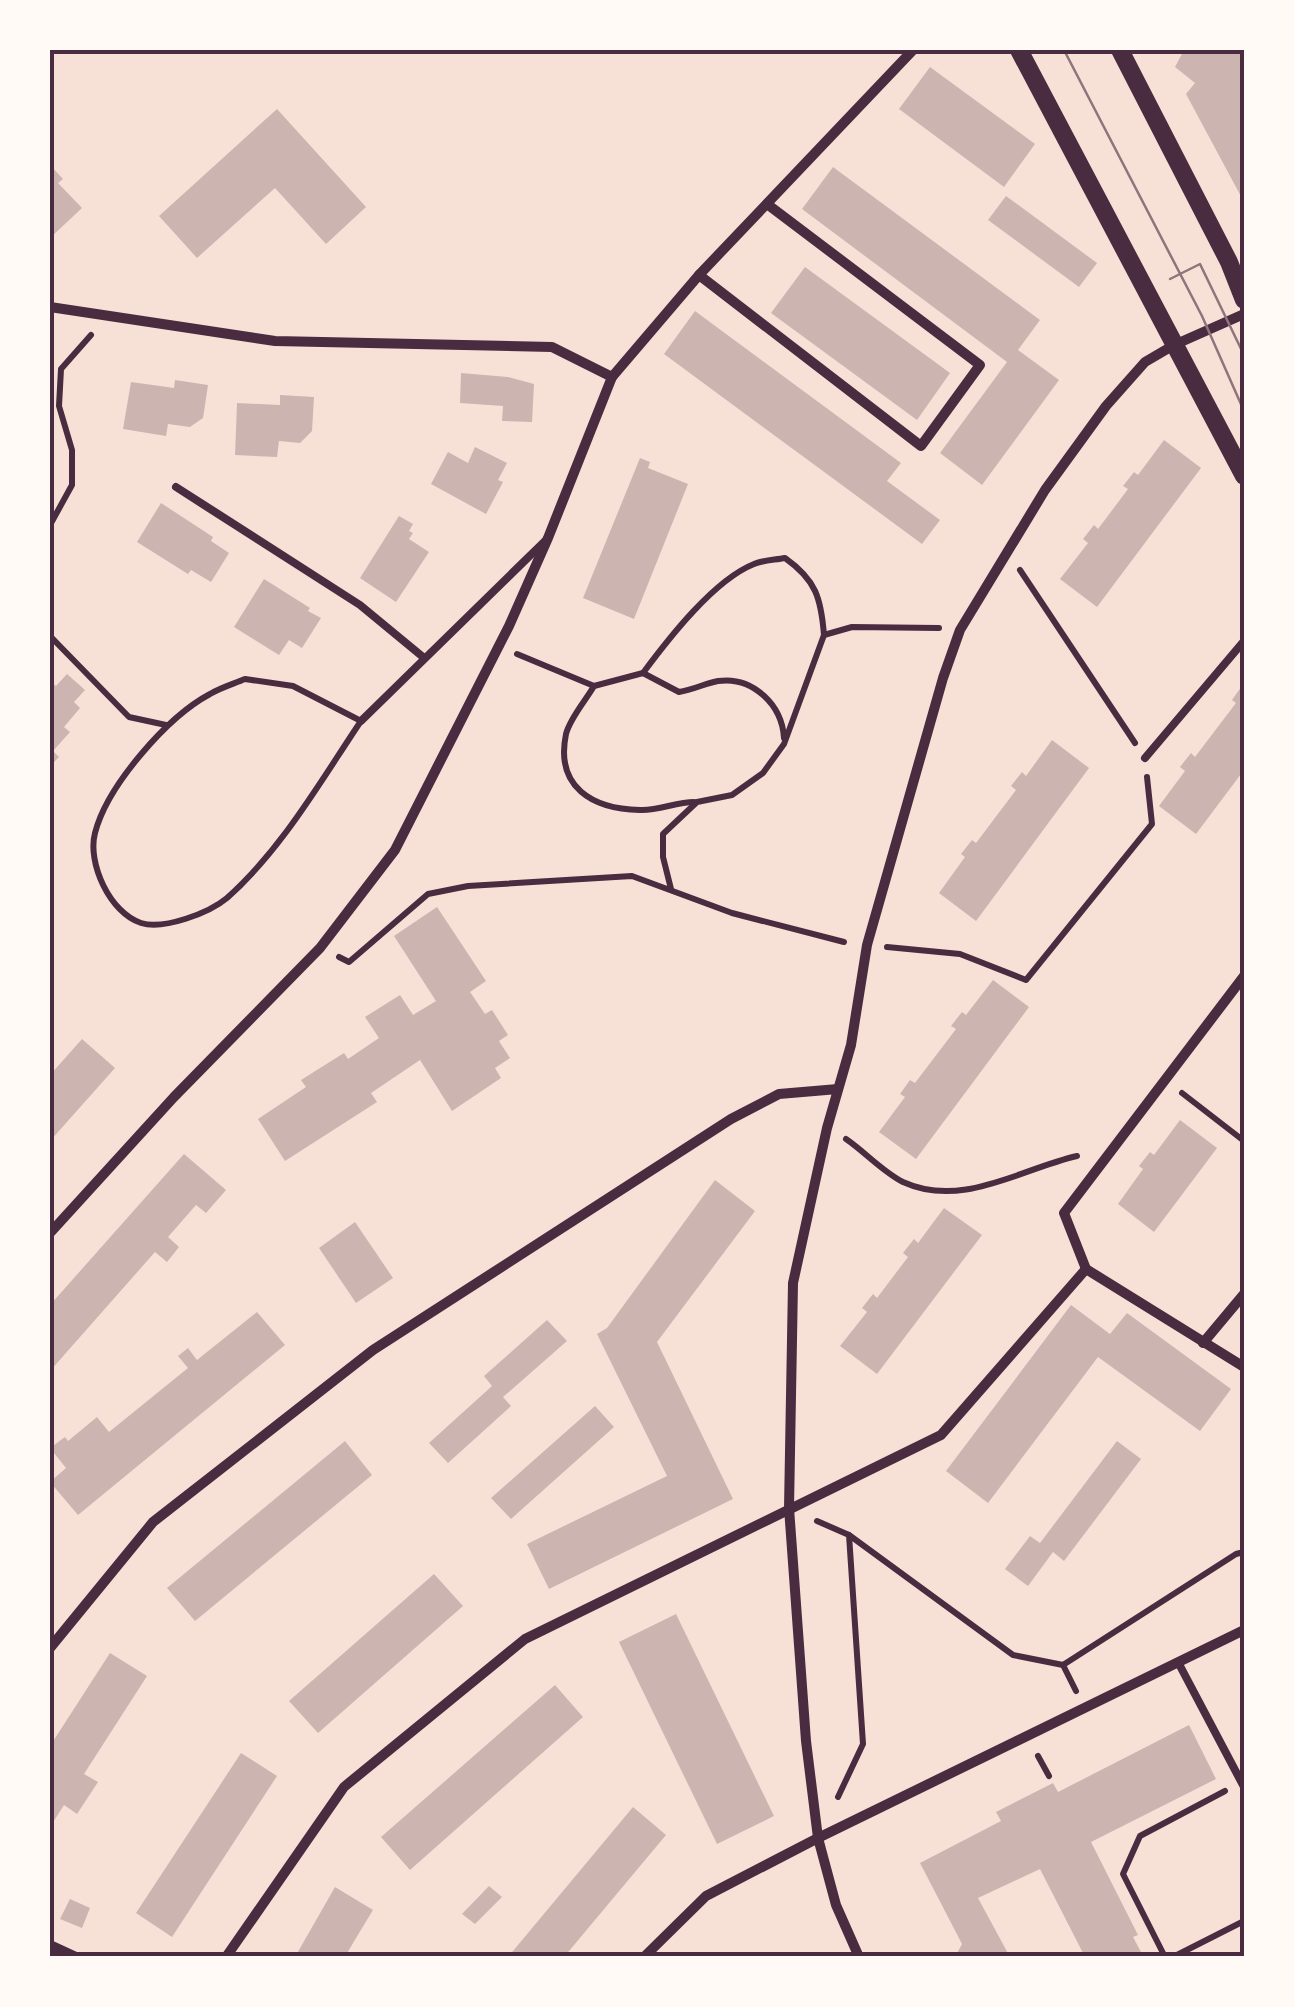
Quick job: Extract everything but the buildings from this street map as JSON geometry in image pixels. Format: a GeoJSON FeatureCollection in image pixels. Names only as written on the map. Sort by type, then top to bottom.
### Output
{"type":"FeatureCollection","features":[{"type":"Feature","properties":{"kind":"street"},"geometry":{"type":"LineString","coordinates":[[50,1233],[174,1097],[320,948],[395,850],[548,538],[612,377],[700,276],[913,50]]}},
{"type":"Feature","properties":{"kind":"street"},"geometry":{"type":"LineString","coordinates":[[1019,50],[1244,476]]}},
{"type":"Feature","properties":{"kind":"street"},"geometry":{"type":"LineString","coordinates":[[1120,50],[1229,262],[1244,300]]}},
{"type":"Feature","properties":{"kind":"street"},"geometry":{"type":"LineString","coordinates":[[700,276],[921,446],[980,365],[768,204]]}},
{"type":"Feature","properties":{"kind":"street"},"geometry":{"type":"LineString","coordinates":[[50,307],[274,341],[552,348],[612,377]]}},
{"type":"Feature","properties":{"kind":"street"},"geometry":{"type":"LineString","coordinates":[[859,1957],[836,1905],[818,1838],[806,1742],[789,1508],[793,1283],[827,1128],[851,1045],[868,945],[960,630],[1045,490],[1106,406],[1145,362],[1174,344],[1244,314]]}},
{"type":"Feature","properties":{"kind":"street"},"geometry":{"type":"LineString","coordinates":[[1244,976],[1064,1213],[1086,1269],[1244,1366]]}},
{"type":"Feature","properties":{"kind":"street"},"geometry":{"type":"LineString","coordinates":[[50,1648],[153,1522],[373,1350],[731,1118],[779,1094],[838,1089]]}},
{"type":"Feature","properties":{"kind":"street"},"geometry":{"type":"LineString","coordinates":[[226,1957],[344,1786],[525,1639],[941,1435],[1086,1269]]}},
{"type":"Feature","properties":{"kind":"street"},"geometry":{"type":"LineString","coordinates":[[1204,1343],[1244,1294]]}},
{"type":"Feature","properties":{"kind":"street"},"geometry":{"type":"LineString","coordinates":[[644,1957],[706,1896],[1244,1630]]}},
{"type":"Feature","properties":{"kind":"street"},"geometry":{"type":"LineString","coordinates":[[50,1946],[76,1957]]}},
{"type":"Feature","properties":{"kind":"lane"},"geometry":{"type":"LineString","coordinates":[[176,487],[360,605],[423,657]]}},
{"type":"Feature","properties":{"kind":"lane"},"geometry":{"type":"LineString","coordinates":[[361,721],[548,538]]}},
{"type":"Feature","properties":{"kind":"lane"},"geometry":{"type":"LineString","coordinates":[[1145,758],[1244,641]]}},
{"type":"Feature","properties":{"kind":"lane"},"geometry":{"type":"LineString","coordinates":[[1179,1664],[1243,1785]]}},
{"type":"Feature","properties":{"kind":"path"},"geometry":{"type":"LineString","coordinates":[[50,525],[72,486],[72,450],[58,406],[62,368],[107,317]]}},
{"type":"Feature","properties":{"kind":"path"},"geometry":{"type":"LineString","coordinates":[[320,948],[349,962],[428,894],[468,886],[632,876],[749,918],[818,937],[960,954],[1026,980],[1152,824],[1145,758],[1007,552]]}},
{"type":"Feature","properties":{"kind":"path"},"geometry":{"type":"LineString","coordinates":[[498,646],[594,686],[644,673],[715,590],[754,564],[785,558],[806,573],[822,608],[824,635],[784,744],[763,773],[732,794],[641,810],[584,797],[571,784],[564,767],[566,731],[594,686]]}},
{"type":"Feature","properties":{"kind":"path"},"geometry":{"type":"LineString","coordinates":[[824,635],[852,627],[960,630]]}},
{"type":"Feature","properties":{"kind":"path"},"geometry":{"type":"LineString","coordinates":[[50,636],[130,717],[166,725]]}},
{"type":"Feature","properties":{"kind":"path"},"geometry":{"type":"LineString","coordinates":[[644,673],[679,692],[719,680],[742,683],[768,696],[783,722],[784,744]]}},
{"type":"Feature","properties":{"kind":"path"},"geometry":{"type":"LineString","coordinates":[[245,680],[293,686],[361,721],[282,838],[224,901],[177,923],[140,923],[116,904],[96,867],[94,835],[119,784],[166,725],[209,694],[245,680]]}},
{"type":"Feature","properties":{"kind":"path"},"geometry":{"type":"LineString","coordinates":[[671,888],[663,857],[663,834],[697,802]]}},
{"type":"Feature","properties":{"kind":"path"},"geometry":{"type":"LineString","coordinates":[[1165,1080],[1244,1140]]}},
{"type":"Feature","properties":{"kind":"path"},"geometry":{"type":"LineString","coordinates":[[827,1128],[902,1181],[941,1192],[995,1184],[1052,1162],[1113,1148]]}},
{"type":"Feature","properties":{"kind":"path"},"geometry":{"type":"LineString","coordinates":[[789,1508],[849,1536],[1013,1655],[1062,1665],[1244,1552]]}},
{"type":"Feature","properties":{"kind":"path"},"geometry":{"type":"LineString","coordinates":[[818,1838],[863,1744],[849,1536]]}},
{"type":"Feature","properties":{"kind":"path"},"geometry":{"type":"LineString","coordinates":[[1038,1756],[1049,1776]]}},
{"type":"Feature","properties":{"kind":"path"},"geometry":{"type":"LineString","coordinates":[[1164,1957],[1122,1874],[1140,1836],[1243,1785]]}},
{"type":"Feature","properties":{"kind":"path"},"geometry":{"type":"LineString","coordinates":[[1173,1957],[1244,1920]]}},
{"type":"Feature","properties":{"kind":"tram line"},"geometry":{"type":"LineString","coordinates":[[1064,50],[1202,316],[1244,411]]}},
{"type":"Feature","properties":{"kind":"tram line"},"geometry":{"type":"LineString","coordinates":[[1170,279],[1200,264],[1244,355]]}}]}
